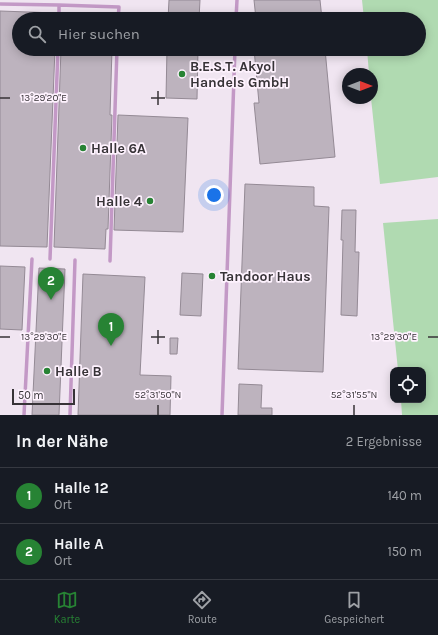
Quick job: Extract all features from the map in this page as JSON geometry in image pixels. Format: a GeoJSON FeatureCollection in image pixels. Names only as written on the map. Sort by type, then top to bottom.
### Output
{"type":"FeatureCollection","features":[{"type":"Feature","properties":{"kind":"lane"},"geometry":{"type":"LineString","coordinates":[[236,12],[237,0]]}},
{"type":"Feature","properties":{"kind":"lane"},"geometry":{"type":"LineString","coordinates":[[0,4],[118,6],[118,12]]}},
{"type":"Feature","properties":{"kind":"lane"},"geometry":{"type":"LineString","coordinates":[[59,5],[59,12]]}},
{"type":"Feature","properties":{"kind":"lane"},"geometry":{"type":"LineString","coordinates":[[50,259],[58,56]]}},
{"type":"Feature","properties":{"kind":"lane"},"geometry":{"type":"LineString","coordinates":[[110,261],[117,56]]}},
{"type":"Feature","properties":{"kind":"lane"},"geometry":{"type":"LineString","coordinates":[[222,415],[235,56]]}},
{"type":"Feature","properties":{"kind":"lane"},"geometry":{"type":"LineString","coordinates":[[24,415],[32,258]]}},
{"type":"Feature","properties":{"kind":"lane"},"geometry":{"type":"LineString","coordinates":[[70,415],[76,260]]}},
{"type":"Feature","properties":{"kind":"green space"},"geometry":{"type":"Polygon","coordinates":[[[362,0],[438,0],[438,177],[380,184],[372,104],[378,104],[378,68],[369,68],[368,56],[426,56],[426,12],[363,12],[362,0]]]}},
{"type":"Feature","properties":{"kind":"green space"},"geometry":{"type":"Polygon","coordinates":[[[438,219],[438,415],[402,415],[401,403],[426,403],[426,367],[398,367],[383,223],[438,219]]]}},
{"type":"Feature","properties":{"kind":"building","name":"B.E.S.T. Akyol Handels GmbH"},"geometry":{"type":"Polygon","coordinates":[[[169,0],[200,0],[199,12],[168,12],[169,0]]]}},
{"type":"Feature","properties":{"kind":"building"},"geometry":{"type":"Polygon","coordinates":[[[254,0],[320,0],[321,12],[255,12],[254,0]]]}},
{"type":"Feature","properties":{"kind":"building"},"geometry":{"type":"Polygon","coordinates":[[[0,11],[28,12],[12,12],[12,56],[55,56],[47,247],[0,246],[0,11]]]}},
{"type":"Feature","properties":{"kind":"building","name":"Halle 6A"},"geometry":{"type":"Polygon","coordinates":[[[61,56],[112,56],[110,115],[112,115],[108,229],[106,229],[105,249],[54,247],[61,56]]]}},
{"type":"Feature","properties":{"kind":"building","name":"B.E.S.T. Akyol Handels GmbH"},"geometry":{"type":"Polygon","coordinates":[[[167,56],[198,56],[197,99],[166,98],[167,56]]]}},
{"type":"Feature","properties":{"kind":"building"},"geometry":{"type":"Polygon","coordinates":[[[255,56],[326,56],[335,157],[260,164],[254,103],[259,103],[255,56]]]}},
{"type":"Feature","properties":{"kind":"building","name":"Halle 4"},"geometry":{"type":"Polygon","coordinates":[[[118,115],[188,118],[183,232],[114,230],[118,115]]]}},
{"type":"Feature","properties":{"kind":"building"},"geometry":{"type":"Polygon","coordinates":[[[245,184],[314,187],[314,206],[329,207],[323,372],[238,369],[245,184]]]}},
{"type":"Feature","properties":{"kind":"building"},"geometry":{"type":"Polygon","coordinates":[[[342,210],[356,210],[355,252],[359,252],[357,316],[341,315],[343,240],[341,240],[342,210]]]}},
{"type":"Feature","properties":{"kind":"building"},"geometry":{"type":"Polygon","coordinates":[[[0,266],[25,267],[22,330],[0,329],[0,266]]]}},
{"type":"Feature","properties":{"kind":"building"},"geometry":{"type":"Polygon","coordinates":[[[39,268],[65,269],[59,415],[32,415],[39,268]]]}},
{"type":"Feature","properties":{"kind":"building"},"geometry":{"type":"Polygon","coordinates":[[[182,273],[203,274],[201,316],[180,315],[182,273]]]}},
{"type":"Feature","properties":{"kind":"building"},"geometry":{"type":"Polygon","coordinates":[[[83,274],[145,277],[140,375],[171,376],[170,415],[78,415],[83,274]]]}},
{"type":"Feature","properties":{"kind":"building"},"geometry":{"type":"Polygon","coordinates":[[[170,338],[178,338],[177,354],[170,354],[170,338]]]}},
{"type":"Feature","properties":{"kind":"building"},"geometry":{"type":"Polygon","coordinates":[[[239,384],[262,385],[261,408],[272,408],[272,415],[238,415],[239,384]]]}},
{"type":"Feature","properties":{"kind":"place","name":"B.E.S.T. Akyol Handels GmbH"},"geometry":{"type":"Point","coordinates":[182,74]}},
{"type":"Feature","properties":{"kind":"place","name":"Halle 6A"},"geometry":{"type":"Point","coordinates":[83,148]}},
{"type":"Feature","properties":{"kind":"place","name":"Halle 4"},"geometry":{"type":"Point","coordinates":[150,201]}},
{"type":"Feature","properties":{"kind":"place","name":"Tandoor Haus"},"geometry":{"type":"Point","coordinates":[212,276]}},
{"type":"Feature","properties":{"kind":"place","name":"Halle A"},"geometry":{"type":"Point","coordinates":[51,300]}},
{"type":"Feature","properties":{"kind":"place","name":"Halle 12"},"geometry":{"type":"Point","coordinates":[111,346]}},
{"type":"Feature","properties":{"kind":"place","name":"Halle B"},"geometry":{"type":"Point","coordinates":[47,371]}}]}
